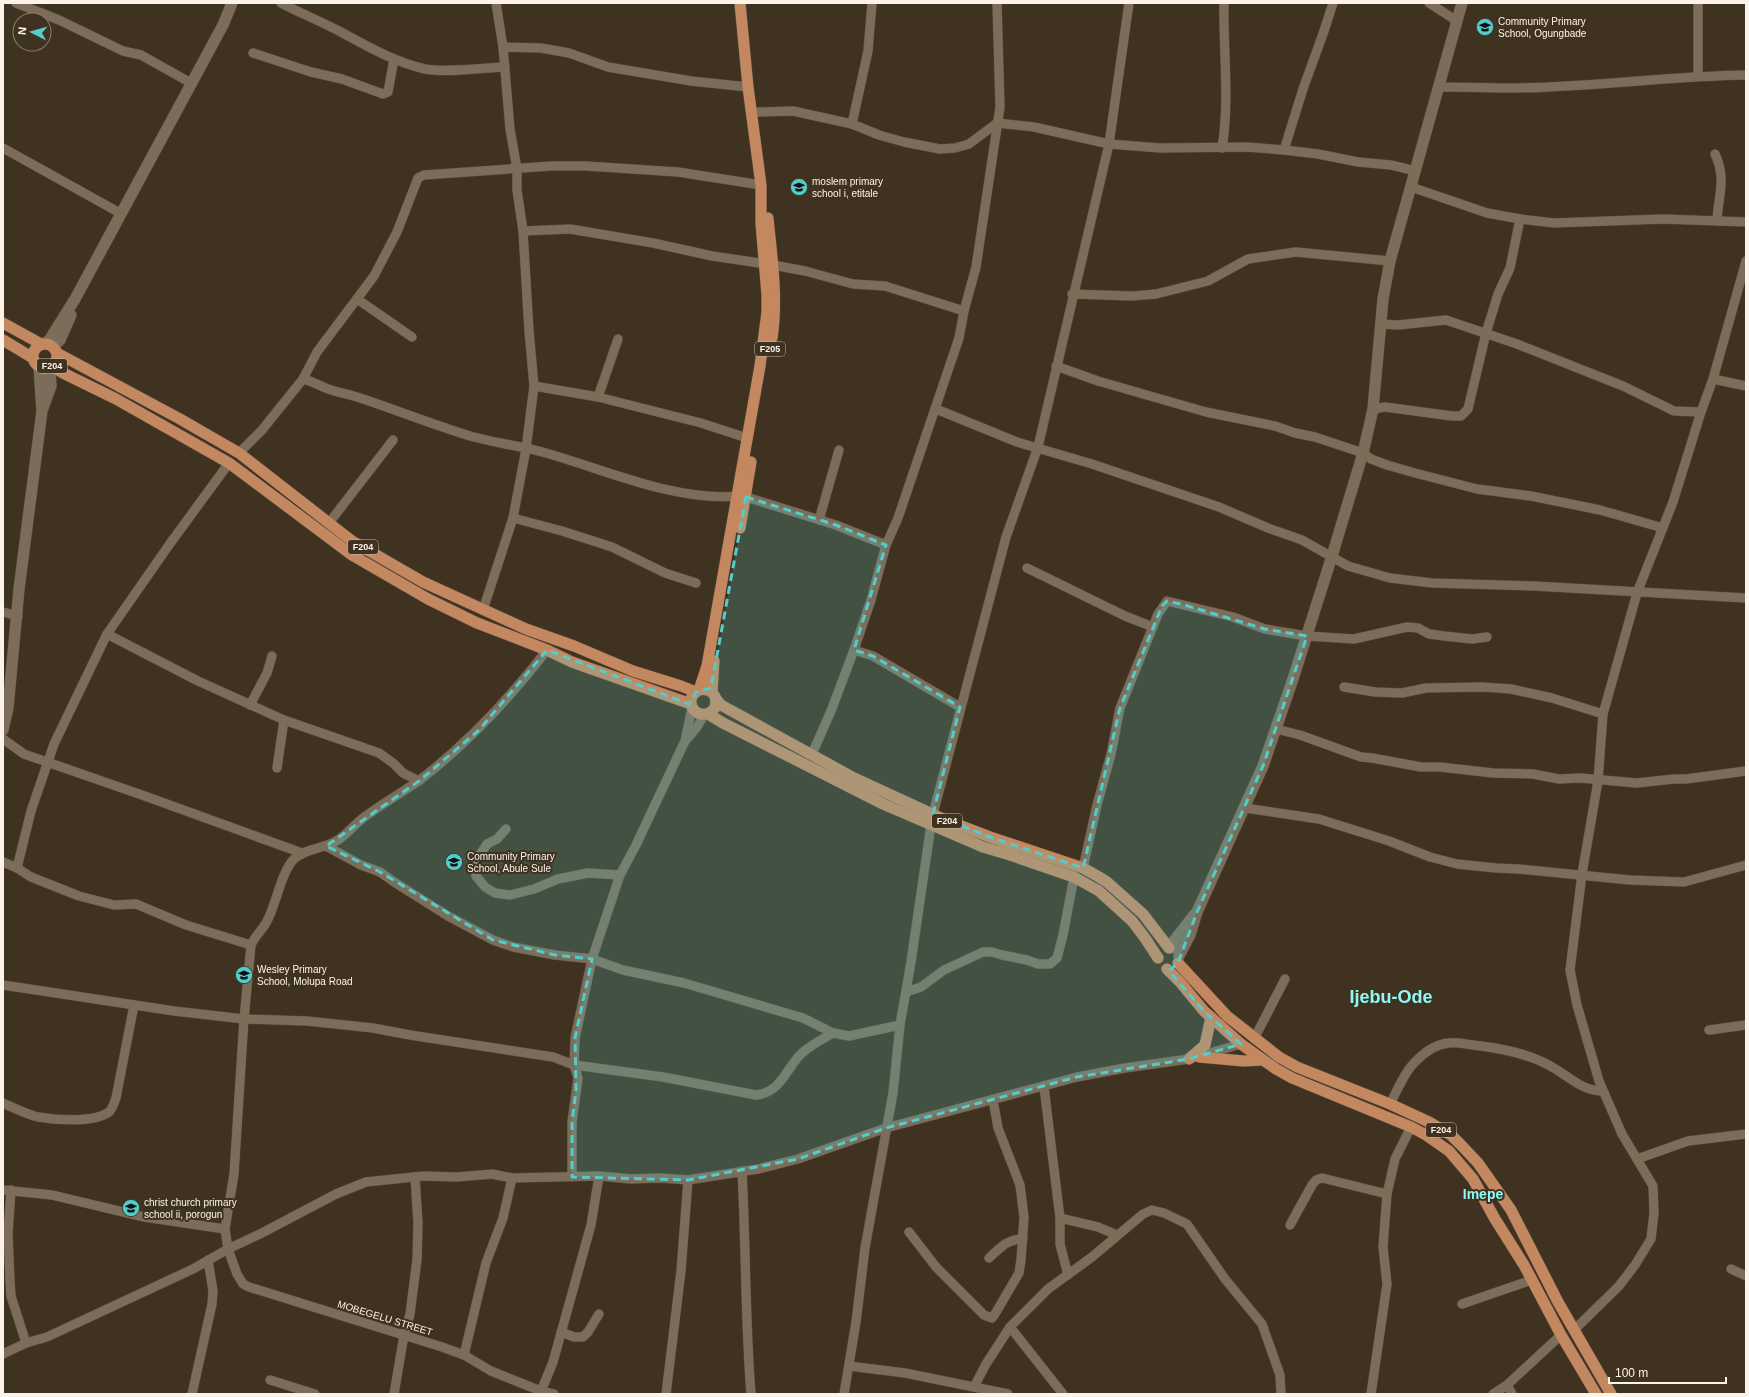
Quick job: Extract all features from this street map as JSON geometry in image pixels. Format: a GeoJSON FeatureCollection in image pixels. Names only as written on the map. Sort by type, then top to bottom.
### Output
{"type":"FeatureCollection","features":[{"type":"Feature","properties":{"kind":"main road","name":"F205"},"geometry":{"type":"LineString","coordinates":[[697,691],[703,680],[710,652],[752,449],[774,326],[775,296],[761,223],[762,185],[748,87],[740,3]]}},
{"type":"Feature","properties":{"kind":"main road","name":"F205"},"geometry":{"type":"LineString","coordinates":[[714,696],[713,667],[742,497],[747,438],[766,327],[769,264],[758,112],[746,3]]}},
{"type":"Feature","properties":{"kind":"main road","name":"F204"},"geometry":{"type":"LineString","coordinates":[[3,323],[180,419],[239,453],[352,541],[395,567],[444,592],[526,629],[574,646],[633,671],[697,691],[704,689],[714,696],[720,705],[854,778],[943,819],[990,837],[1083,868],[1107,882],[1151,923],[1160,939],[1175,954],[1227,1016],[1254,1039],[1279,1057],[1297,1066],[1390,1104],[1429,1122],[1451,1135],[1478,1163],[1511,1210],[1574,1330],[1611,1394]]}},
{"type":"Feature","properties":{"kind":"main road","name":"F204"},"geometry":{"type":"LineString","coordinates":[[4,344],[116,398],[229,463],[320,533],[376,570],[428,599],[477,623],[547,650],[572,662],[692,706],[695,712],[706,715],[862,794],[931,825],[983,847],[1074,878],[1099,890],[1122,911],[1145,938],[1158,958],[1160,965],[1167,969],[1210,1017],[1241,1044],[1276,1069],[1292,1078],[1411,1128],[1426,1135],[1449,1151],[1473,1179],[1596,1394]]}},
{"type":"Feature","properties":{"kind":"main road","name":"F204"},"geometry":{"type":"LineString","coordinates":[[43,364],[33,352],[49,347]]}},
{"type":"Feature","properties":{"kind":"main road","name":"F204"},"geometry":{"type":"LineString","coordinates":[[43,364],[56,360],[49,347]]}},
{"type":"Feature","properties":{"kind":"main road"},"geometry":{"type":"LineString","coordinates":[[692,706],[691,700],[697,691]]}},
{"type":"Feature","properties":{"kind":"main road"},"geometry":{"type":"LineString","coordinates":[[706,715],[715,708],[714,696]]}},
{"type":"Feature","properties":{"kind":"main road"},"geometry":{"type":"LineString","coordinates":[[1158,958],[1160,952],[1175,954],[1174,968],[1167,969]]}},
{"type":"Feature","properties":{"kind":"main road"},"geometry":{"type":"LineString","coordinates":[[1194,1058],[1205,1045],[1210,1017]]}},
{"type":"Feature","properties":{"kind":"main road"},"geometry":{"type":"LineString","coordinates":[[1194,1058],[1244,1061],[1263,1060]]}},
{"type":"Feature","properties":{"kind":"street"},"geometry":{"type":"LineString","coordinates":[[16,3],[59,20],[123,51],[141,55],[191,83]]}},
{"type":"Feature","properties":{"kind":"street"},"geometry":{"type":"LineString","coordinates":[[49,347],[60,340],[75,299],[120,213],[223,25],[232,3]]}},
{"type":"Feature","properties":{"kind":"street"},"geometry":{"type":"LineString","coordinates":[[281,3],[394,59],[426,69],[445,70],[505,67]]}},
{"type":"Feature","properties":{"kind":"street"},"geometry":{"type":"LineString","coordinates":[[483,610],[513,518],[526,449],[534,386],[523,231],[517,190],[517,169],[510,129],[503,48],[496,3]]}},
{"type":"Feature","properties":{"kind":"street"},"geometry":{"type":"LineString","coordinates":[[852,124],[868,51],[872,3]]}},
{"type":"Feature","properties":{"kind":"street"},"geometry":{"type":"LineString","coordinates":[[812,754],[854,650],[871,600],[886,545],[898,518],[959,338],[976,267],[1000,107],[997,3]]}},
{"type":"Feature","properties":{"kind":"street"},"geometry":{"type":"LineString","coordinates":[[933,814],[1006,536],[1038,447],[1072,294],[1109,144],[1129,3]]}},
{"type":"Feature","properties":{"kind":"street"},"geometry":{"type":"LineString","coordinates":[[1222,148],[1225,130],[1226,105],[1224,3]]}},
{"type":"Feature","properties":{"kind":"street"},"geometry":{"type":"LineString","coordinates":[[1284,150],[1303,89],[1333,3]]}},
{"type":"Feature","properties":{"kind":"street"},"geometry":{"type":"LineString","coordinates":[[1429,3],[1457,21]]}},
{"type":"Feature","properties":{"kind":"street"},"geometry":{"type":"LineString","coordinates":[[1175,954],[1190,935],[1197,912],[1263,766],[1307,636],[1332,556],[1363,453],[1373,409],[1380,324],[1390,261],[1462,3]]}},
{"type":"Feature","properties":{"kind":"street"},"geometry":{"type":"LineString","coordinates":[[1698,3],[1698,76]]}},
{"type":"Feature","properties":{"kind":"street"},"geometry":{"type":"LineString","coordinates":[[503,48],[542,48],[569,53],[608,67],[691,81],[748,87]]}},
{"type":"Feature","properties":{"kind":"street"},"geometry":{"type":"LineString","coordinates":[[254,53],[311,72],[342,79],[383,94],[388,92],[394,59]]}},
{"type":"Feature","properties":{"kind":"street"},"geometry":{"type":"LineString","coordinates":[[1438,86],[1518,88],[1621,83],[1698,76],[1746,75]]}},
{"type":"Feature","properties":{"kind":"street"},"geometry":{"type":"LineString","coordinates":[[758,112],[793,111],[852,124],[879,135],[904,142],[940,149],[955,148],[969,144],[997,123],[1034,126],[1109,144],[1160,148],[1284,150],[1318,154],[1358,162],[1391,165],[1416,171]]}},
{"type":"Feature","properties":{"kind":"street"},"geometry":{"type":"LineString","coordinates":[[3,148],[120,213]]}},
{"type":"Feature","properties":{"kind":"street"},"geometry":{"type":"LineString","coordinates":[[1715,154],[1721,170],[1722,178],[1718,202],[1717,221]]}},
{"type":"Feature","properties":{"kind":"street"},"geometry":{"type":"LineString","coordinates":[[239,453],[262,430],[303,379],[317,352],[374,276],[386,255],[418,178],[424,175],[551,166],[586,166],[678,172],[762,185]]}},
{"type":"Feature","properties":{"kind":"street"},"geometry":{"type":"LineString","coordinates":[[1411,187],[1486,214],[1520,220],[1554,223],[1663,219],[1746,222]]}},
{"type":"Feature","properties":{"kind":"street"},"geometry":{"type":"LineString","coordinates":[[1373,409],[1385,406],[1461,416],[1468,409],[1486,333],[1498,294],[1510,268],[1520,220]]}},
{"type":"Feature","properties":{"kind":"street"},"geometry":{"type":"LineString","coordinates":[[523,231],[570,229],[653,243],[712,256],[769,264],[805,271],[853,284],[885,286],[964,312]]}},
{"type":"Feature","properties":{"kind":"street"},"geometry":{"type":"LineString","coordinates":[[1072,294],[1132,296],[1156,294],[1208,281],[1248,259],[1296,252],[1390,261]]}},
{"type":"Feature","properties":{"kind":"street"},"geometry":{"type":"LineString","coordinates":[[1574,1330],[1619,1286],[1651,1239],[1654,1213],[1653,1186],[1622,1134],[1599,1081],[1577,1006],[1570,970],[1582,874],[1598,781],[1603,714],[1637,593],[1673,502],[1701,412],[1713,379],[1746,261]]}},
{"type":"Feature","properties":{"kind":"street"},"geometry":{"type":"LineString","coordinates":[[357,299],[412,337]]}},
{"type":"Feature","properties":{"kind":"street"},"geometry":{"type":"LineString","coordinates":[[1380,324],[1446,320],[1486,333],[1623,386],[1674,411],[1701,412]]}},
{"type":"Feature","properties":{"kind":"street"},"geometry":{"type":"LineString","coordinates":[[598,397],[618,339]]}},
{"type":"Feature","properties":{"kind":"street"},"geometry":{"type":"LineString","coordinates":[[3,730],[8,708],[20,589],[42,411],[43,364]]}},
{"type":"Feature","properties":{"kind":"street"},"geometry":{"type":"LineString","coordinates":[[1056,366],[1113,385],[1206,412],[1274,426],[1295,433],[1315,437],[1363,453],[1372,459],[1387,465],[1477,489],[1531,496],[1600,510],[1662,528]]}},
{"type":"Feature","properties":{"kind":"street"},"geometry":{"type":"LineString","coordinates":[[303,379],[328,389],[365,399],[407,416],[469,436],[502,445],[546,453],[596,470],[691,495],[709,497],[742,497],[820,520],[886,545]]}},
{"type":"Feature","properties":{"kind":"street"},"geometry":{"type":"LineString","coordinates":[[1713,379],[1746,386]]}},
{"type":"Feature","properties":{"kind":"street"},"geometry":{"type":"LineString","coordinates":[[534,386],[598,397],[701,423],[747,438]]}},
{"type":"Feature","properties":{"kind":"street"},"geometry":{"type":"LineString","coordinates":[[936,409],[1017,442],[1038,447],[1158,485],[1219,507],[1268,528],[1302,540],[1348,566],[1390,578],[1432,583],[1534,586],[1746,598]]}},
{"type":"Feature","properties":{"kind":"street"},"geometry":{"type":"LineString","coordinates":[[330,523],[393,440]]}},
{"type":"Feature","properties":{"kind":"street"},"geometry":{"type":"LineString","coordinates":[[820,520],[839,450]]}},
{"type":"Feature","properties":{"kind":"street"},"geometry":{"type":"LineString","coordinates":[[18,868],[32,811],[54,744],[107,634],[169,545],[229,463]]}},
{"type":"Feature","properties":{"kind":"street"},"geometry":{"type":"LineString","coordinates":[[513,518],[562,531],[612,547],[665,573],[696,583]]}},
{"type":"Feature","properties":{"kind":"street"},"geometry":{"type":"LineString","coordinates":[[1027,568],[1118,613],[1153,627]]}},
{"type":"Feature","properties":{"kind":"street"},"geometry":{"type":"LineString","coordinates":[[1083,868],[1097,805],[1111,754],[1120,708],[1158,614],[1167,601],[1233,617],[1265,629],[1307,636],[1354,639],[1407,626],[1418,628],[1429,634],[1472,639],[1487,637]]}},
{"type":"Feature","properties":{"kind":"street"},"geometry":{"type":"LineString","coordinates":[[3,612],[18,616]]}},
{"type":"Feature","properties":{"kind":"street"},"geometry":{"type":"LineString","coordinates":[[107,634],[198,681],[284,720],[379,753],[393,763],[403,773],[419,781]]}},
{"type":"Feature","properties":{"kind":"street"},"geometry":{"type":"LineString","coordinates":[[3,862],[18,868],[31,877],[79,896],[114,905],[136,904],[199,930],[251,945],[255,935],[266,924],[286,873],[293,860],[302,854],[339,840],[362,818],[419,781],[478,731],[517,689],[547,650]]}},
{"type":"Feature","properties":{"kind":"street"},"geometry":{"type":"LineString","coordinates":[[854,650],[872,656],[897,669],[960,707]]}},
{"type":"Feature","properties":{"kind":"street"},"geometry":{"type":"LineString","coordinates":[[250,705],[267,673],[272,656]]}},
{"type":"Feature","properties":{"kind":"street"},"geometry":{"type":"LineString","coordinates":[[1344,687],[1375,692],[1402,693],[1426,688],[1482,687],[1511,689],[1552,698],[1603,714]]}},
{"type":"Feature","properties":{"kind":"street"},"geometry":{"type":"LineString","coordinates":[[572,1177],[572,1122],[578,1078],[574,1065],[575,1038],[592,959],[620,875],[636,845],[685,741],[692,706]]}},
{"type":"Feature","properties":{"kind":"street"},"geometry":{"type":"LineString","coordinates":[[685,741],[706,715]]}},
{"type":"Feature","properties":{"kind":"street"},"geometry":{"type":"LineString","coordinates":[[277,768],[284,720]]}},
{"type":"Feature","properties":{"kind":"street"},"geometry":{"type":"LineString","coordinates":[[1276,729],[1300,735],[1361,757],[1421,767],[1440,767],[1493,773],[1533,774],[1559,779],[1580,778],[1598,781],[1637,783],[1686,779],[1746,771]]}},
{"type":"Feature","properties":{"kind":"street"},"geometry":{"type":"LineString","coordinates":[[3,739],[24,754],[302,854]]}},
{"type":"Feature","properties":{"kind":"street"},"geometry":{"type":"LineString","coordinates":[[1245,808],[1318,818],[1430,857],[1457,864],[1582,874],[1630,880],[1684,882],[1746,865]]}},
{"type":"Feature","properties":{"kind":"street"},"geometry":{"type":"LineString","coordinates":[[844,1394],[856,1322],[865,1248],[893,1093],[900,1025],[931,825]]}},
{"type":"Feature","properties":{"kind":"street"},"geometry":{"type":"LineString","coordinates":[[506,829],[497,839],[487,844],[476,861],[476,876],[485,887],[495,893],[510,895],[558,879],[588,873],[620,875]]}},
{"type":"Feature","properties":{"kind":"street"},"geometry":{"type":"LineString","coordinates":[[326,846],[361,865],[380,872],[448,916],[493,940],[555,955],[592,959],[623,970],[684,983],[803,1018],[833,1033],[849,1036],[900,1025]]}},
{"type":"Feature","properties":{"kind":"street"},"geometry":{"type":"LineString","coordinates":[[906,992],[921,987],[944,970],[983,952],[992,952],[1038,964],[1050,964],[1057,958],[1074,878]]}},
{"type":"Feature","properties":{"kind":"street","name":"MOBEGELU STREET"},"geometry":{"type":"LineString","coordinates":[[251,945],[244,1019],[234,1174],[225,1229],[228,1249],[237,1274],[243,1284],[249,1288],[404,1335],[464,1355],[491,1371],[540,1392],[554,1394]]}},
{"type":"Feature","properties":{"kind":"street"},"geometry":{"type":"LineString","coordinates":[[1254,1039],[1285,979]]}},
{"type":"Feature","properties":{"kind":"street"},"geometry":{"type":"LineString","coordinates":[[3,985],[134,1005],[244,1019],[307,1021],[373,1028],[552,1057],[574,1065],[663,1077],[746,1094],[765,1094],[779,1083],[799,1056],[833,1033]]}},
{"type":"Feature","properties":{"kind":"street"},"geometry":{"type":"LineString","coordinates":[[3,1103],[26,1113],[52,1118],[90,1119],[103,1115],[109,1111],[116,1098],[134,1005]]}},
{"type":"Feature","properties":{"kind":"street"},"geometry":{"type":"LineString","coordinates":[[1709,1030],[1746,1025]]}},
{"type":"Feature","properties":{"kind":"street"},"geometry":{"type":"LineString","coordinates":[[1390,1104],[1409,1068],[1417,1060],[1438,1045],[1449,1043],[1488,1047],[1515,1052],[1551,1067],[1585,1088],[1593,1091],[1603,1091]]}},
{"type":"Feature","properties":{"kind":"street"},"geometry":{"type":"LineString","coordinates":[[3,1354],[26,1343],[47,1337],[193,1269],[228,1249],[348,1188],[366,1182],[415,1177],[457,1177],[492,1174],[512,1178],[599,1176],[631,1179],[660,1178],[688,1180],[798,1159],[886,1128],[1077,1077],[1194,1058],[1241,1044]]}},
{"type":"Feature","properties":{"kind":"street"},"geometry":{"type":"LineString","coordinates":[[1044,1087],[1060,1218],[1060,1244],[1068,1275]]}},
{"type":"Feature","properties":{"kind":"street"},"geometry":{"type":"LineString","coordinates":[[908,1232],[952,1284],[984,1315],[992,1318],[1012,1287],[1019,1273],[1022,1260],[1024,1217],[1020,1185],[998,1128],[994,1100]]}},
{"type":"Feature","properties":{"kind":"street"},"geometry":{"type":"LineString","coordinates":[[1371,1394],[1387,1284],[1383,1247],[1387,1194],[1395,1159],[1411,1128]]}},
{"type":"Feature","properties":{"kind":"street"},"geometry":{"type":"LineString","coordinates":[[1637,1159],[1688,1141],[1746,1134]]}},
{"type":"Feature","properties":{"kind":"street"},"geometry":{"type":"LineString","coordinates":[[742,1170],[746,1259],[746,1320],[751,1394]]}},
{"type":"Feature","properties":{"kind":"street"},"geometry":{"type":"LineString","coordinates":[[540,1392],[552,1362],[591,1225],[599,1176]]}},
{"type":"Feature","properties":{"kind":"street"},"geometry":{"type":"LineString","coordinates":[[394,1394],[404,1335],[410,1314],[417,1260],[418,1222],[415,1177]]}},
{"type":"Feature","properties":{"kind":"street"},"geometry":{"type":"LineString","coordinates":[[464,1355],[486,1263],[503,1218],[512,1178]]}},
{"type":"Feature","properties":{"kind":"street"},"geometry":{"type":"LineString","coordinates":[[1290,1225],[1312,1185],[1316,1180],[1322,1178],[1387,1194]]}},
{"type":"Feature","properties":{"kind":"street"},"geometry":{"type":"LineString","coordinates":[[666,1394],[681,1271],[688,1180]]}},
{"type":"Feature","properties":{"kind":"street"},"geometry":{"type":"LineString","coordinates":[[26,1343],[6,1280],[8,1233],[7,1190],[52,1196],[144,1217],[225,1229]]}},
{"type":"Feature","properties":{"kind":"street"},"geometry":{"type":"LineString","coordinates":[[974,1386],[986,1364],[1010,1327],[1048,1289],[1068,1275],[1143,1214],[1152,1210],[1164,1213],[1187,1224],[1225,1279],[1262,1324],[1280,1375],[1281,1394]]}},
{"type":"Feature","properties":{"kind":"street"},"geometry":{"type":"LineString","coordinates":[[1060,1218],[1098,1227],[1118,1235]]}},
{"type":"Feature","properties":{"kind":"street"},"geometry":{"type":"LineString","coordinates":[[989,1258],[1006,1242],[1023,1238]]}},
{"type":"Feature","properties":{"kind":"street"},"geometry":{"type":"LineString","coordinates":[[192,1394],[212,1304],[213,1291],[208,1260]]}},
{"type":"Feature","properties":{"kind":"street"},"geometry":{"type":"LineString","coordinates":[[1731,1269],[1746,1276]]}},
{"type":"Feature","properties":{"kind":"street"},"geometry":{"type":"LineString","coordinates":[[1462,1304],[1532,1280]]}},
{"type":"Feature","properties":{"kind":"street"},"geometry":{"type":"LineString","coordinates":[[561,1332],[574,1337],[583,1337],[600,1314]]}},
{"type":"Feature","properties":{"kind":"street"},"geometry":{"type":"LineString","coordinates":[[1010,1327],[1063,1394]]}},
{"type":"Feature","properties":{"kind":"street"},"geometry":{"type":"LineString","coordinates":[[1493,1394],[1507,1385],[1561,1335]]}},
{"type":"Feature","properties":{"kind":"street"},"geometry":{"type":"LineString","coordinates":[[849,1366],[905,1373],[1008,1394]]}},
{"type":"Feature","properties":{"kind":"street"},"geometry":{"type":"LineString","coordinates":[[270,1380],[315,1394]]}},
{"type":"Feature","properties":{"kind":"street"},"geometry":{"type":"LineString","coordinates":[[1507,1385],[1512,1394]]}},
{"type":"Feature","properties":{"kind":"highlighted area"},"geometry":{"type":"Polygon","coordinates":[[[746,497],[836,525],[886,545],[854,650],[873,656],[960,707],[933,814],[990,837],[1083,868],[1120,708],[1162,606],[1167,601],[1265,629],[1307,636],[1263,766],[1197,912],[1178,963],[1169,971],[1204,1011],[1241,1044],[1189,1059],[1077,1077],[886,1128],[798,1159],[688,1180],[572,1177],[572,1122],[576,1090],[575,1038],[592,959],[555,955],[493,940],[380,872],[326,846],[419,781],[478,731],[547,650],[689,704],[696,692],[711,688],[746,497]]]}},
{"type":"Feature","properties":{"kind":"place","name":"Community Primary School, Ogungbade"},"geometry":{"type":"Point","coordinates":[1485,27]}},
{"type":"Feature","properties":{"kind":"place","name":"moslem primary school i, etitale"},"geometry":{"type":"Point","coordinates":[799,187]}},
{"type":"Feature","properties":{"kind":"place","name":"Community Primary School, Abule Sule"},"geometry":{"type":"Point","coordinates":[454,862]}},
{"type":"Feature","properties":{"kind":"place","name":"Wesley Primary School, Molupa Road"},"geometry":{"type":"Point","coordinates":[244,975]}},
{"type":"Feature","properties":{"kind":"place","name":"christ church primary school ii, porogun"},"geometry":{"type":"Point","coordinates":[131,1208]}},
{"type":"Feature","properties":{"kind":"district","name":"Ijebu-Ode"},"geometry":{"type":"Point","coordinates":[1391,997]}},
{"type":"Feature","properties":{"kind":"district","name":"Imepe"},"geometry":{"type":"Point","coordinates":[1483,1194]}}]}
